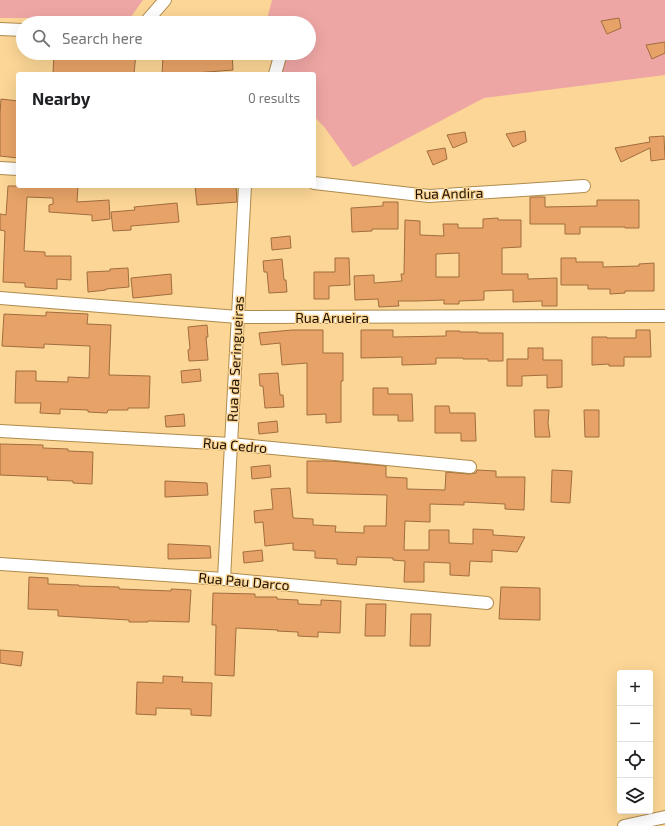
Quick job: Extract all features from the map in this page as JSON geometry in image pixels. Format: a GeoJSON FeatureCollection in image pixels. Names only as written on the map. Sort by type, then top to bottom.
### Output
{"type":"FeatureCollection","features":[{"type":"Feature","properties":{"kind":"street"},"geometry":{"type":"LineString","coordinates":[[152,16],[165,0]]}},
{"type":"Feature","properties":{"kind":"street"},"geometry":{"type":"LineString","coordinates":[[0,29],[16,30]]}},
{"type":"Feature","properties":{"kind":"street"},"geometry":{"type":"LineString","coordinates":[[276,72],[279,60]]}},
{"type":"Feature","properties":{"kind":"street"},"geometry":{"type":"LineString","coordinates":[[0,168],[16,169]]}},
{"type":"Feature","properties":{"kind":"street","name":"Rua Andira"},"geometry":{"type":"LineString","coordinates":[[316,182],[429,196],[584,186]]}},
{"type":"Feature","properties":{"kind":"street","name":"Rua da Seringueiras"},"geometry":{"type":"LineString","coordinates":[[224,579],[245,188]]}},
{"type":"Feature","properties":{"kind":"street","name":"Rua Arueira"},"geometry":{"type":"LineString","coordinates":[[0,298],[238,317],[665,316]]}},
{"type":"Feature","properties":{"kind":"street","name":"Rua Cedro"},"geometry":{"type":"LineString","coordinates":[[0,431],[231,444],[470,467]]}},
{"type":"Feature","properties":{"kind":"street","name":"Rua Pau Darco"},"geometry":{"type":"LineString","coordinates":[[0,564],[224,579],[487,603]]}},
{"type":"Feature","properties":{"kind":"street"},"geometry":{"type":"LineString","coordinates":[[624,826],[665,817]]}},
{"type":"Feature","properties":{"kind":"shaded area"},"geometry":{"type":"Polygon","coordinates":[[[0,0],[143,0],[131,16],[16,16],[16,18],[0,18],[0,0]]]}},
{"type":"Feature","properties":{"kind":"shaded area"},"geometry":{"type":"Polygon","coordinates":[[[272,0],[665,0],[665,75],[484,98],[353,167],[325,128],[316,118],[316,72],[278,72],[271,60],[316,60],[316,16],[268,16],[272,0]]]}},
{"type":"Feature","properties":{"kind":"building"},"geometry":{"type":"Polygon","coordinates":[[[619,18],[621,28],[607,34],[601,21],[619,18]]]}},
{"type":"Feature","properties":{"kind":"building"},"geometry":{"type":"Polygon","coordinates":[[[665,42],[665,53],[652,59],[646,45],[665,42]]]}},
{"type":"Feature","properties":{"kind":"building"},"geometry":{"type":"Polygon","coordinates":[[[54,60],[135,60],[134,72],[53,72],[54,60]]]}},
{"type":"Feature","properties":{"kind":"building"},"geometry":{"type":"Polygon","coordinates":[[[163,60],[232,60],[233,70],[208,72],[162,72],[163,60]]]}},
{"type":"Feature","properties":{"kind":"building"},"geometry":{"type":"Polygon","coordinates":[[[1,99],[16,101],[16,158],[0,156],[1,99]]]}},
{"type":"Feature","properties":{"kind":"building"},"geometry":{"type":"Polygon","coordinates":[[[525,131],[526,141],[513,147],[506,134],[525,131]]]}},
{"type":"Feature","properties":{"kind":"building"},"geometry":{"type":"Polygon","coordinates":[[[465,132],[467,142],[453,148],[447,135],[465,132]]]}},
{"type":"Feature","properties":{"kind":"building"},"geometry":{"type":"Polygon","coordinates":[[[664,136],[665,159],[651,161],[650,148],[621,162],[615,148],[650,142],[649,137],[664,136]]]}},
{"type":"Feature","properties":{"kind":"building"},"geometry":{"type":"Polygon","coordinates":[[[445,148],[447,159],[433,165],[427,151],[445,148]]]}},
{"type":"Feature","properties":{"kind":"building"},"geometry":{"type":"Polygon","coordinates":[[[8,186],[16,186],[16,188],[78,188],[77,202],[109,200],[110,219],[92,221],[92,215],[49,212],[49,205],[53,204],[53,198],[27,197],[24,251],[45,252],[45,256],[71,256],[71,280],[57,279],[57,289],[25,287],[25,283],[3,282],[5,231],[0,230],[0,214],[6,215],[8,186]]]}},
{"type":"Feature","properties":{"kind":"building"},"geometry":{"type":"Polygon","coordinates":[[[195,188],[236,188],[237,202],[197,205],[195,188]]]}},
{"type":"Feature","properties":{"kind":"building"},"geometry":{"type":"Polygon","coordinates":[[[530,197],[545,197],[545,207],[597,206],[597,200],[639,200],[639,228],[580,227],[580,234],[565,234],[565,224],[530,224],[530,197]]]}},
{"type":"Feature","properties":{"kind":"building"},"geometry":{"type":"Polygon","coordinates":[[[383,202],[398,202],[398,229],[372,229],[372,231],[352,232],[351,208],[383,206],[383,202]]]}},
{"type":"Feature","properties":{"kind":"building"},"geometry":{"type":"Polygon","coordinates":[[[177,203],[179,222],[131,226],[131,230],[113,231],[111,212],[135,210],[134,207],[177,203]]]}},
{"type":"Feature","properties":{"kind":"building"},"geometry":{"type":"Polygon","coordinates":[[[498,218],[498,220],[521,220],[521,247],[502,248],[502,274],[528,274],[528,279],[557,278],[557,306],[542,306],[542,301],[513,302],[513,290],[484,291],[484,300],[459,301],[459,304],[444,304],[444,300],[398,301],[399,306],[379,307],[378,299],[355,300],[354,276],[374,275],[374,283],[402,281],[401,274],[404,274],[405,220],[420,221],[420,235],[444,236],[443,224],[458,224],[458,228],[483,228],[483,219],[498,218]],[[459,253],[436,254],[436,277],[459,277],[459,253]]]}},
{"type":"Feature","properties":{"kind":"building"},"geometry":{"type":"Polygon","coordinates":[[[290,236],[291,248],[272,250],[271,238],[290,236]]]}},
{"type":"Feature","properties":{"kind":"building"},"geometry":{"type":"Polygon","coordinates":[[[335,258],[349,258],[350,285],[329,286],[329,299],[314,299],[314,272],[335,272],[335,258]]]}},
{"type":"Feature","properties":{"kind":"building"},"geometry":{"type":"Polygon","coordinates":[[[561,258],[576,258],[576,262],[603,262],[603,267],[639,266],[639,264],[654,263],[654,291],[625,291],[625,293],[610,294],[610,289],[588,289],[588,285],[561,285],[561,258]]]}},
{"type":"Feature","properties":{"kind":"building"},"geometry":{"type":"Polygon","coordinates":[[[282,259],[287,292],[269,293],[267,272],[264,272],[263,261],[282,259]]]}},
{"type":"Feature","properties":{"kind":"building"},"geometry":{"type":"Polygon","coordinates":[[[128,268],[129,287],[88,292],[87,272],[110,271],[110,269],[128,268]]]}},
{"type":"Feature","properties":{"kind":"building"},"geometry":{"type":"Polygon","coordinates":[[[171,274],[172,294],[133,298],[131,278],[171,274]]]}},
{"type":"Feature","properties":{"kind":"building"},"geometry":{"type":"Polygon","coordinates":[[[46,312],[88,314],[87,324],[111,325],[109,375],[150,376],[149,408],[108,410],[107,413],[88,412],[88,410],[60,409],[60,414],[40,413],[41,403],[15,403],[16,371],[36,371],[36,381],[68,382],[68,377],[89,378],[90,346],[44,344],[44,348],[2,346],[4,314],[46,316],[46,312]]]}},
{"type":"Feature","properties":{"kind":"building"},"geometry":{"type":"Polygon","coordinates":[[[207,325],[208,337],[206,337],[208,360],[189,361],[188,350],[190,349],[188,327],[207,325]]]}},
{"type":"Feature","properties":{"kind":"building"},"geometry":{"type":"Polygon","coordinates":[[[292,330],[323,330],[323,353],[343,353],[341,422],[326,423],[326,414],[307,415],[307,363],[282,365],[280,343],[261,345],[259,333],[292,330]]]}},
{"type":"Feature","properties":{"kind":"building"},"geometry":{"type":"Polygon","coordinates":[[[361,330],[393,330],[393,337],[446,336],[446,331],[503,333],[503,361],[488,361],[488,359],[436,358],[436,364],[402,365],[402,357],[361,358],[361,330]]]}},
{"type":"Feature","properties":{"kind":"building"},"geometry":{"type":"Polygon","coordinates":[[[636,330],[650,330],[651,357],[624,357],[624,366],[609,366],[609,364],[592,365],[592,337],[636,338],[636,330]]]}},
{"type":"Feature","properties":{"kind":"building"},"geometry":{"type":"Polygon","coordinates":[[[528,348],[543,348],[543,360],[562,360],[562,387],[547,388],[547,375],[522,376],[522,386],[507,386],[507,359],[528,359],[528,348]]]}},
{"type":"Feature","properties":{"kind":"building"},"geometry":{"type":"Polygon","coordinates":[[[200,369],[201,381],[182,383],[181,371],[200,369]]]}},
{"type":"Feature","properties":{"kind":"building"},"geometry":{"type":"Polygon","coordinates":[[[278,373],[280,395],[283,395],[284,407],[265,408],[263,386],[260,386],[259,374],[278,373]]]}},
{"type":"Feature","properties":{"kind":"building"},"geometry":{"type":"Polygon","coordinates":[[[373,388],[388,388],[388,394],[412,394],[413,421],[398,421],[398,415],[373,415],[373,388]]]}},
{"type":"Feature","properties":{"kind":"building"},"geometry":{"type":"Polygon","coordinates":[[[435,406],[449,406],[450,413],[475,413],[476,441],[461,441],[461,433],[435,433],[435,406]]]}},
{"type":"Feature","properties":{"kind":"building"},"geometry":{"type":"Polygon","coordinates":[[[534,410],[549,410],[548,423],[550,437],[535,437],[534,410]]]}},
{"type":"Feature","properties":{"kind":"building"},"geometry":{"type":"Polygon","coordinates":[[[584,410],[599,410],[599,437],[585,437],[584,410]]]}},
{"type":"Feature","properties":{"kind":"building"},"geometry":{"type":"Polygon","coordinates":[[[184,414],[185,426],[166,427],[165,416],[184,414]]]}},
{"type":"Feature","properties":{"kind":"building"},"geometry":{"type":"Polygon","coordinates":[[[277,421],[278,432],[259,434],[258,423],[277,421]]]}},
{"type":"Feature","properties":{"kind":"building"},"geometry":{"type":"Polygon","coordinates":[[[0,444],[43,445],[43,448],[93,452],[92,484],[73,483],[73,481],[47,480],[48,477],[0,475],[0,444]]]}},
{"type":"Feature","properties":{"kind":"building"},"geometry":{"type":"Polygon","coordinates":[[[307,461],[332,461],[386,466],[386,477],[407,478],[407,489],[445,490],[446,472],[469,474],[476,473],[477,470],[496,471],[496,477],[525,477],[524,510],[505,509],[505,504],[464,502],[464,505],[430,504],[430,522],[405,521],[404,550],[429,550],[429,530],[449,530],[449,543],[473,544],[473,529],[493,530],[493,535],[525,537],[517,552],[492,550],[492,562],[470,561],[469,576],[450,575],[450,563],[424,562],[424,582],[404,582],[405,561],[393,560],[393,558],[357,557],[356,565],[337,564],[337,559],[315,558],[315,551],[293,550],[293,543],[265,546],[263,522],[255,523],[254,511],[273,509],[271,489],[290,488],[293,518],[313,519],[313,525],[336,526],[335,532],[364,533],[364,526],[386,526],[387,495],[307,493],[307,461]]]}},
{"type":"Feature","properties":{"kind":"building"},"geometry":{"type":"Polygon","coordinates":[[[270,465],[271,477],[252,479],[251,467],[270,465]]]}},
{"type":"Feature","properties":{"kind":"building"},"geometry":{"type":"Polygon","coordinates":[[[552,470],[572,471],[570,503],[551,502],[552,470]]]}},
{"type":"Feature","properties":{"kind":"building"},"geometry":{"type":"Polygon","coordinates":[[[165,481],[207,483],[208,495],[165,497],[165,481]]]}},
{"type":"Feature","properties":{"kind":"building"},"geometry":{"type":"Polygon","coordinates":[[[168,544],[210,546],[211,558],[168,559],[168,544]]]}},
{"type":"Feature","properties":{"kind":"building"},"geometry":{"type":"Polygon","coordinates":[[[262,550],[263,561],[244,563],[243,552],[262,550]]]}},
{"type":"Feature","properties":{"kind":"building"},"geometry":{"type":"Polygon","coordinates":[[[29,577],[48,578],[48,584],[119,587],[119,589],[171,591],[171,589],[191,590],[189,622],[129,622],[129,620],[58,616],[58,610],[28,609],[29,577]]]}},
{"type":"Feature","properties":{"kind":"building"},"geometry":{"type":"Polygon","coordinates":[[[501,587],[540,588],[540,620],[499,619],[501,587]]]}},
{"type":"Feature","properties":{"kind":"building"},"geometry":{"type":"Polygon","coordinates":[[[213,593],[255,594],[255,597],[277,597],[277,599],[298,600],[298,604],[321,605],[321,600],[341,601],[340,633],[318,632],[318,637],[298,636],[298,632],[236,628],[234,676],[215,675],[216,625],[212,625],[213,593]]]}},
{"type":"Feature","properties":{"kind":"building"},"geometry":{"type":"Polygon","coordinates":[[[366,604],[386,604],[385,636],[365,636],[366,604]]]}},
{"type":"Feature","properties":{"kind":"building"},"geometry":{"type":"Polygon","coordinates":[[[411,614],[431,614],[430,646],[410,646],[411,614]]]}},
{"type":"Feature","properties":{"kind":"building"},"geometry":{"type":"Polygon","coordinates":[[[0,650],[23,652],[21,666],[0,663],[0,650]]]}},
{"type":"Feature","properties":{"kind":"building"},"geometry":{"type":"Polygon","coordinates":[[[163,676],[183,677],[182,682],[212,683],[211,716],[191,715],[191,709],[156,708],[156,715],[136,714],[137,682],[163,683],[163,676]]]}}]}
